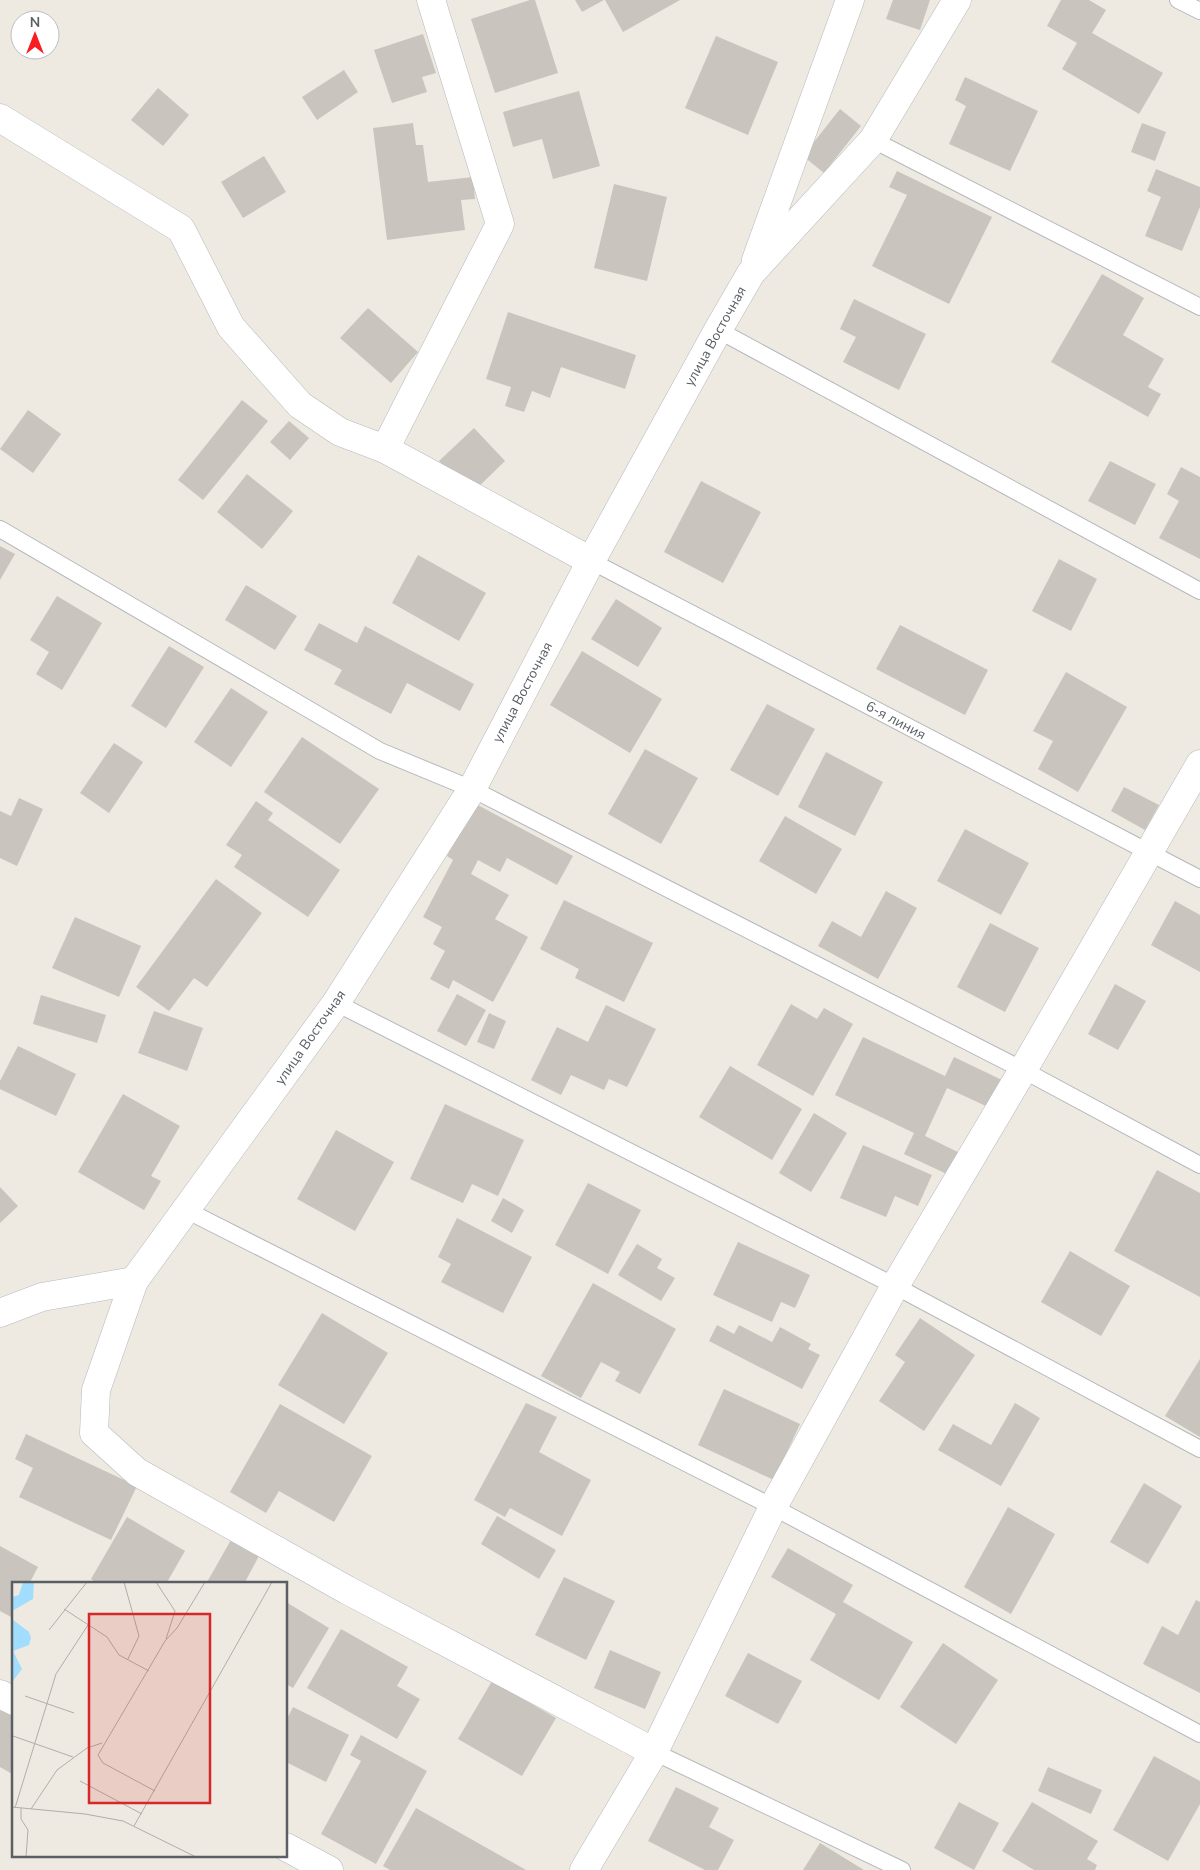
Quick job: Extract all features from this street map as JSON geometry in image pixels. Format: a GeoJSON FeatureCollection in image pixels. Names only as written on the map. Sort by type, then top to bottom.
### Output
{"type":"FeatureCollection","features":[{"type":"Feature","properties":{"kind":"street"},"geometry":{"type":"LineString","coordinates":[[385,449],[500,224],[431,0]]}},
{"type":"Feature","properties":{"kind":"street"},"geometry":{"type":"LineString","coordinates":[[751,273],[850,0]]}},
{"type":"Feature","properties":{"kind":"street","name":"улица Восточная"},"geometry":{"type":"LineString","coordinates":[[654,1752],[348,1590],[137,1472],[94,1433],[96,1390],[134,1281],[336,1003],[472,789],[591,561],[751,273],[873,140],[957,0]]}},
{"type":"Feature","properties":{"kind":"street"},"geometry":{"type":"LineString","coordinates":[[0,118],[182,229],[231,327],[300,405],[340,432],[385,449],[591,561]]}},
{"type":"Feature","properties":{"kind":"street"},"geometry":{"type":"LineString","coordinates":[[584,1870],[654,1752],[773,1507],[895,1286],[1150,853],[1200,764]]}},
{"type":"Feature","properties":{"kind":"street"},"geometry":{"type":"LineString","coordinates":[[0,1313],[42,1296],[134,1281]]}},
{"type":"Feature","properties":{"kind":"street"},"geometry":{"type":"LineString","coordinates":[[0,1694],[12,1700]]}},
{"type":"Feature","properties":{"kind":"street"},"geometry":{"type":"LineString","coordinates":[[288,1848],[329,1870]]}},
{"type":"Feature","properties":{"kind":"lane"},"geometry":{"type":"LineString","coordinates":[[1178,0],[1200,11]]}},
{"type":"Feature","properties":{"kind":"lane"},"geometry":{"type":"LineString","coordinates":[[873,140],[1200,307]]}},
{"type":"Feature","properties":{"kind":"lane"},"geometry":{"type":"LineString","coordinates":[[718,330],[1200,591]]}},
{"type":"Feature","properties":{"kind":"lane"},"geometry":{"type":"LineString","coordinates":[[0,529],[380,751],[472,789],[1023,1070],[1200,1165]]}},
{"type":"Feature","properties":{"kind":"lane","name":"6-я линия"},"geometry":{"type":"LineString","coordinates":[[591,561],[1200,880]]}},
{"type":"Feature","properties":{"kind":"lane"},"geometry":{"type":"LineString","coordinates":[[336,1003],[895,1286],[1200,1449]]}},
{"type":"Feature","properties":{"kind":"lane"},"geometry":{"type":"LineString","coordinates":[[186,1210],[773,1507],[1200,1734]]}},
{"type":"Feature","properties":{"kind":"lane"},"geometry":{"type":"LineString","coordinates":[[654,1752],[902,1870]]}},
{"type":"Feature","properties":{"kind":"building"},"geometry":{"type":"Polygon","coordinates":[[[535,0],[558,73],[495,93],[471,19],[535,0]]]}},
{"type":"Feature","properties":{"kind":"building"},"geometry":{"type":"Polygon","coordinates":[[[575,0],[604,0],[582,12],[575,0]]]}},
{"type":"Feature","properties":{"kind":"building"},"geometry":{"type":"Polygon","coordinates":[[[605,0],[680,0],[623,32],[605,0]]]}},
{"type":"Feature","properties":{"kind":"building"},"geometry":{"type":"Polygon","coordinates":[[[893,0],[930,0],[920,30],[886,19],[893,0]]]}},
{"type":"Feature","properties":{"kind":"building"},"geometry":{"type":"Polygon","coordinates":[[[1061,0],[1089,0],[1106,10],[1092,33],[1163,73],[1139,114],[1062,69],[1077,43],[1047,26],[1061,0]]]}},
{"type":"Feature","properties":{"kind":"building"},"geometry":{"type":"Polygon","coordinates":[[[423,34],[436,73],[422,77],[427,92],[392,103],[374,50],[423,34]]]}},
{"type":"Feature","properties":{"kind":"building"},"geometry":{"type":"Polygon","coordinates":[[[716,36],[778,62],[748,135],[685,108],[716,36]]]}},
{"type":"Feature","properties":{"kind":"building"},"geometry":{"type":"Polygon","coordinates":[[[344,70],[358,92],[317,120],[302,97],[344,70]]]}},
{"type":"Feature","properties":{"kind":"building"},"geometry":{"type":"Polygon","coordinates":[[[965,77],[1038,111],[1010,171],[949,144],[966,106],[955,100],[965,77]]]}},
{"type":"Feature","properties":{"kind":"building"},"geometry":{"type":"Polygon","coordinates":[[[158,88],[189,115],[163,146],[131,120],[158,88]]]}},
{"type":"Feature","properties":{"kind":"building"},"geometry":{"type":"Polygon","coordinates":[[[579,91],[600,166],[553,179],[542,139],[513,147],[503,112],[579,91]]]}},
{"type":"Feature","properties":{"kind":"building"},"geometry":{"type":"Polygon","coordinates":[[[840,109],[861,126],[824,173],[803,156],[840,109]]]}},
{"type":"Feature","properties":{"kind":"building"},"geometry":{"type":"Polygon","coordinates":[[[413,123],[416,145],[423,145],[428,182],[473,177],[475,199],[461,200],[465,230],[387,240],[373,128],[413,123]]]}},
{"type":"Feature","properties":{"kind":"building"},"geometry":{"type":"Polygon","coordinates":[[[1142,123],[1166,132],[1155,161],[1131,152],[1142,123]]]}},
{"type":"Feature","properties":{"kind":"building"},"geometry":{"type":"Polygon","coordinates":[[[264,156],[286,192],[243,218],[221,182],[264,156]]]}},
{"type":"Feature","properties":{"kind":"building"},"geometry":{"type":"Polygon","coordinates":[[[1156,169],[1200,187],[1200,207],[1182,251],[1145,236],[1161,197],[1147,191],[1156,169]]]}},
{"type":"Feature","properties":{"kind":"building"},"geometry":{"type":"Polygon","coordinates":[[[897,171],[992,217],[949,304],[872,266],[907,195],[889,187],[897,171]]]}},
{"type":"Feature","properties":{"kind":"building"},"geometry":{"type":"Polygon","coordinates":[[[614,184],[667,197],[647,281],[594,268],[614,184]]]}},
{"type":"Feature","properties":{"kind":"building"},"geometry":{"type":"Polygon","coordinates":[[[1102,274],[1144,298],[1123,335],[1164,359],[1148,387],[1161,394],[1148,417],[1051,362],[1102,274]]]}},
{"type":"Feature","properties":{"kind":"building"},"geometry":{"type":"Polygon","coordinates":[[[854,299],[926,334],[899,390],[843,362],[856,337],[840,329],[854,299]]]}},
{"type":"Feature","properties":{"kind":"building"},"geometry":{"type":"Polygon","coordinates":[[[368,308],[418,352],[391,383],[340,338],[368,308]]]}},
{"type":"Feature","properties":{"kind":"building"},"geometry":{"type":"Polygon","coordinates":[[[508,312],[636,355],[625,389],[561,367],[550,398],[532,391],[524,412],[505,406],[511,387],[486,379],[508,312]]]}},
{"type":"Feature","properties":{"kind":"building"},"geometry":{"type":"Polygon","coordinates":[[[242,400],[268,421],[203,500],[178,480],[242,400]]]}},
{"type":"Feature","properties":{"kind":"building"},"geometry":{"type":"Polygon","coordinates":[[[28,410],[61,434],[33,473],[0,449],[28,410]]]}},
{"type":"Feature","properties":{"kind":"building"},"geometry":{"type":"Polygon","coordinates":[[[289,421],[309,438],[290,460],[270,442],[289,421]]]}},
{"type":"Feature","properties":{"kind":"building"},"geometry":{"type":"Polygon","coordinates":[[[474,428],[505,461],[471,494],[439,461],[474,428]]]}},
{"type":"Feature","properties":{"kind":"building"},"geometry":{"type":"Polygon","coordinates":[[[1110,461],[1156,484],[1135,525],[1088,501],[1110,461]]]}},
{"type":"Feature","properties":{"kind":"building"},"geometry":{"type":"Polygon","coordinates":[[[1181,467],[1200,477],[1200,559],[1159,538],[1179,501],[1167,494],[1181,467]]]}},
{"type":"Feature","properties":{"kind":"building"},"geometry":{"type":"Polygon","coordinates":[[[247,474],[293,511],[262,549],[217,512],[247,474]]]}},
{"type":"Feature","properties":{"kind":"building"},"geometry":{"type":"Polygon","coordinates":[[[701,481],[761,512],[723,583],[664,552],[701,481]]]}},
{"type":"Feature","properties":{"kind":"building"},"geometry":{"type":"Polygon","coordinates":[[[0,546],[15,554],[0,580],[0,546]]]}},
{"type":"Feature","properties":{"kind":"building"},"geometry":{"type":"Polygon","coordinates":[[[418,555],[486,593],[459,641],[392,603],[418,555]]]}},
{"type":"Feature","properties":{"kind":"building"},"geometry":{"type":"Polygon","coordinates":[[[1059,559],[1097,579],[1071,631],[1032,611],[1059,559]]]}},
{"type":"Feature","properties":{"kind":"building"},"geometry":{"type":"Polygon","coordinates":[[[246,585],[297,616],[275,650],[225,620],[246,585]]]}},
{"type":"Feature","properties":{"kind":"building"},"geometry":{"type":"Polygon","coordinates":[[[57,596],[102,623],[62,690],[36,674],[49,652],[30,640],[57,596]]]}},
{"type":"Feature","properties":{"kind":"building"},"geometry":{"type":"Polygon","coordinates":[[[616,599],[662,628],[638,667],[591,639],[616,599]]]}},
{"type":"Feature","properties":{"kind":"building"},"geometry":{"type":"Polygon","coordinates":[[[319,623],[357,643],[365,626],[474,684],[460,711],[407,683],[391,714],[334,684],[342,670],[304,650],[319,623]]]}},
{"type":"Feature","properties":{"kind":"building"},"geometry":{"type":"Polygon","coordinates":[[[900,625],[988,670],[965,715],[876,669],[900,625]]]}},
{"type":"Feature","properties":{"kind":"building"},"geometry":{"type":"Polygon","coordinates":[[[169,646],[204,667],[166,728],[131,706],[169,646]]]}},
{"type":"Feature","properties":{"kind":"building"},"geometry":{"type":"Polygon","coordinates":[[[582,651],[662,699],[630,753],[550,705],[582,651]]]}},
{"type":"Feature","properties":{"kind":"building"},"geometry":{"type":"Polygon","coordinates":[[[1066,672],[1127,707],[1078,792],[1038,769],[1053,741],[1033,731],[1066,672]]]}},
{"type":"Feature","properties":{"kind":"building"},"geometry":{"type":"Polygon","coordinates":[[[231,688],[268,712],[231,767],[194,742],[231,688]]]}},
{"type":"Feature","properties":{"kind":"building"},"geometry":{"type":"Polygon","coordinates":[[[767,704],[815,729],[778,796],[730,770],[767,704]]]}},
{"type":"Feature","properties":{"kind":"building"},"geometry":{"type":"Polygon","coordinates":[[[302,737],[379,789],[340,844],[264,792],[302,737]]]}},
{"type":"Feature","properties":{"kind":"building"},"geometry":{"type":"Polygon","coordinates":[[[114,743],[143,762],[109,813],[80,793],[114,743]]]}},
{"type":"Feature","properties":{"kind":"building"},"geometry":{"type":"Polygon","coordinates":[[[645,749],[698,778],[661,844],[608,814],[645,749]]]}},
{"type":"Feature","properties":{"kind":"building"},"geometry":{"type":"Polygon","coordinates":[[[826,752],[883,782],[855,836],[798,807],[826,752]]]}},
{"type":"Feature","properties":{"kind":"building"},"geometry":{"type":"Polygon","coordinates":[[[1124,787],[1159,805],[1145,830],[1111,811],[1124,787]]]}},
{"type":"Feature","properties":{"kind":"building"},"geometry":{"type":"Polygon","coordinates":[[[19,798],[43,809],[17,866],[0,858],[0,811],[11,816],[19,798]]]}},
{"type":"Feature","properties":{"kind":"building"},"geometry":{"type":"Polygon","coordinates":[[[256,801],[273,813],[268,820],[340,870],[308,917],[234,867],[242,855],[226,845],[256,801]]]}},
{"type":"Feature","properties":{"kind":"building"},"geometry":{"type":"Polygon","coordinates":[[[476,804],[573,856],[557,885],[507,858],[500,872],[478,860],[471,874],[509,895],[495,919],[528,937],[493,1002],[453,980],[449,989],[430,979],[445,951],[433,944],[442,927],[423,917],[453,860],[447,856],[476,804]]]}},
{"type":"Feature","properties":{"kind":"building"},"geometry":{"type":"Polygon","coordinates":[[[785,816],[842,849],[816,894],[759,861],[785,816]]]}},
{"type":"Feature","properties":{"kind":"building"},"geometry":{"type":"Polygon","coordinates":[[[965,829],[1029,863],[1001,915],[937,881],[965,829]]]}},
{"type":"Feature","properties":{"kind":"building"},"geometry":{"type":"Polygon","coordinates":[[[216,879],[262,913],[207,987],[194,978],[169,1011],[136,987],[216,879]]]}},
{"type":"Feature","properties":{"kind":"building"},"geometry":{"type":"Polygon","coordinates":[[[886,891],[917,908],[878,979],[818,946],[832,921],[861,937],[886,891]]]}},
{"type":"Feature","properties":{"kind":"building"},"geometry":{"type":"Polygon","coordinates":[[[564,900],[653,943],[624,1002],[575,978],[579,969],[540,949],[564,900]]]}},
{"type":"Feature","properties":{"kind":"building"},"geometry":{"type":"Polygon","coordinates":[[[1175,901],[1200,915],[1200,972],[1151,945],[1175,901]]]}},
{"type":"Feature","properties":{"kind":"building"},"geometry":{"type":"Polygon","coordinates":[[[75,917],[141,946],[119,997],[52,968],[75,917]]]}},
{"type":"Feature","properties":{"kind":"building"},"geometry":{"type":"Polygon","coordinates":[[[990,923],[1039,948],[1005,1012],[957,987],[990,923]]]}},
{"type":"Feature","properties":{"kind":"building"},"geometry":{"type":"Polygon","coordinates":[[[1115,984],[1146,1001],[1118,1050],[1088,1034],[1115,984]]]}},
{"type":"Feature","properties":{"kind":"building"},"geometry":{"type":"Polygon","coordinates":[[[457,994],[486,1010],[466,1046],[437,1031],[457,994]]]}},
{"type":"Feature","properties":{"kind":"building"},"geometry":{"type":"Polygon","coordinates":[[[41,995],[106,1015],[97,1043],[33,1024],[41,995]]]}},
{"type":"Feature","properties":{"kind":"building"},"geometry":{"type":"Polygon","coordinates":[[[791,1004],[817,1019],[824,1008],[853,1024],[813,1096],[757,1065],[791,1004]]]}},
{"type":"Feature","properties":{"kind":"building"},"geometry":{"type":"Polygon","coordinates":[[[606,1005],[656,1029],[627,1087],[609,1079],[604,1090],[571,1075],[561,1095],[531,1080],[557,1027],[588,1042],[606,1005]]]}},
{"type":"Feature","properties":{"kind":"building"},"geometry":{"type":"Polygon","coordinates":[[[154,1011],[203,1028],[187,1071],[138,1053],[154,1011]]]}},
{"type":"Feature","properties":{"kind":"building"},"geometry":{"type":"Polygon","coordinates":[[[489,1013],[506,1021],[494,1049],[477,1042],[489,1013]]]}},
{"type":"Feature","properties":{"kind":"building"},"geometry":{"type":"Polygon","coordinates":[[[863,1037],[945,1076],[954,1057],[1002,1080],[988,1107],[947,1088],[925,1136],[962,1154],[951,1176],[904,1154],[914,1133],[835,1095],[863,1037]]]}},
{"type":"Feature","properties":{"kind":"building"},"geometry":{"type":"Polygon","coordinates":[[[18,1046],[76,1074],[56,1116],[0,1089],[0,1081],[18,1046]]]}},
{"type":"Feature","properties":{"kind":"building"},"geometry":{"type":"Polygon","coordinates":[[[730,1066],[802,1109],[772,1160],[699,1117],[730,1066]]]}},
{"type":"Feature","properties":{"kind":"building"},"geometry":{"type":"Polygon","coordinates":[[[123,1094],[180,1126],[151,1176],[161,1181],[144,1210],[78,1172],[123,1094]]]}},
{"type":"Feature","properties":{"kind":"building"},"geometry":{"type":"Polygon","coordinates":[[[445,1104],[524,1140],[498,1196],[472,1184],[463,1203],[410,1179],[445,1104]]]}},
{"type":"Feature","properties":{"kind":"building"},"geometry":{"type":"Polygon","coordinates":[[[814,1113],[847,1133],[811,1192],[779,1173],[814,1113]]]}},
{"type":"Feature","properties":{"kind":"building"},"geometry":{"type":"Polygon","coordinates":[[[336,1130],[394,1162],[355,1231],[297,1199],[336,1130]]]}},
{"type":"Feature","properties":{"kind":"building"},"geometry":{"type":"Polygon","coordinates":[[[863,1145],[932,1175],[918,1206],[895,1196],[886,1217],[840,1198],[863,1145]]]}},
{"type":"Feature","properties":{"kind":"building"},"geometry":{"type":"Polygon","coordinates":[[[1157,1170],[1200,1193],[1200,1297],[1114,1251],[1157,1170]]]}},
{"type":"Feature","properties":{"kind":"building"},"geometry":{"type":"Polygon","coordinates":[[[588,1183],[641,1210],[608,1274],[555,1245],[588,1183]]]}},
{"type":"Feature","properties":{"kind":"building"},"geometry":{"type":"Polygon","coordinates":[[[0,1187],[18,1206],[0,1223],[0,1187]]]}},
{"type":"Feature","properties":{"kind":"building"},"geometry":{"type":"Polygon","coordinates":[[[503,1198],[524,1210],[512,1233],[491,1221],[503,1198]]]}},
{"type":"Feature","properties":{"kind":"building"},"geometry":{"type":"Polygon","coordinates":[[[457,1218],[532,1257],[503,1313],[441,1282],[451,1264],[438,1257],[457,1218]]]}},
{"type":"Feature","properties":{"kind":"building"},"geometry":{"type":"Polygon","coordinates":[[[738,1242],[810,1275],[795,1308],[781,1302],[772,1322],[713,1295],[738,1242]]]}},
{"type":"Feature","properties":{"kind":"building"},"geometry":{"type":"Polygon","coordinates":[[[637,1244],[662,1259],[657,1268],[675,1278],[661,1301],[618,1275],[637,1244]]]}},
{"type":"Feature","properties":{"kind":"building"},"geometry":{"type":"Polygon","coordinates":[[[1070,1251],[1130,1286],[1101,1336],[1041,1302],[1070,1251]]]}},
{"type":"Feature","properties":{"kind":"building"},"geometry":{"type":"Polygon","coordinates":[[[593,1283],[676,1329],[640,1394],[615,1381],[620,1372],[601,1362],[581,1398],[541,1376],[593,1283]]]}},
{"type":"Feature","properties":{"kind":"building"},"geometry":{"type":"Polygon","coordinates":[[[322,1313],[388,1353],[344,1424],[278,1385],[322,1313]]]}},
{"type":"Feature","properties":{"kind":"building"},"geometry":{"type":"Polygon","coordinates":[[[920,1318],[975,1355],[924,1431],[879,1401],[905,1362],[895,1355],[920,1318]]]}},
{"type":"Feature","properties":{"kind":"building"},"geometry":{"type":"Polygon","coordinates":[[[717,1325],[734,1334],[739,1325],[772,1342],[780,1327],[811,1344],[808,1349],[820,1355],[802,1389],[709,1341],[717,1325]]]}},
{"type":"Feature","properties":{"kind":"building"},"geometry":{"type":"Polygon","coordinates":[[[1200,1359],[1200,1437],[1165,1416],[1200,1359]]]}},
{"type":"Feature","properties":{"kind":"building"},"geometry":{"type":"Polygon","coordinates":[[[724,1389],[800,1424],[774,1480],[698,1445],[724,1389]]]}},
{"type":"Feature","properties":{"kind":"building"},"geometry":{"type":"Polygon","coordinates":[[[526,1403],[557,1417],[539,1452],[591,1480],[562,1536],[510,1508],[505,1517],[474,1500],[526,1403]]]}},
{"type":"Feature","properties":{"kind":"building"},"geometry":{"type":"Polygon","coordinates":[[[1015,1403],[1040,1418],[1001,1486],[938,1450],[953,1424],[991,1445],[1015,1403]]]}},
{"type":"Feature","properties":{"kind":"building"},"geometry":{"type":"Polygon","coordinates":[[[280,1404],[372,1456],[334,1522],[279,1491],[266,1513],[230,1492],[280,1404]]]}},
{"type":"Feature","properties":{"kind":"building"},"geometry":{"type":"Polygon","coordinates":[[[26,1434],[137,1486],[111,1540],[19,1497],[33,1468],[15,1459],[26,1434]]]}},
{"type":"Feature","properties":{"kind":"building"},"geometry":{"type":"Polygon","coordinates":[[[1144,1483],[1182,1506],[1148,1564],[1110,1542],[1144,1483]]]}},
{"type":"Feature","properties":{"kind":"building"},"geometry":{"type":"Polygon","coordinates":[[[1008,1507],[1055,1534],[1011,1614],[964,1587],[1008,1507]]]}},
{"type":"Feature","properties":{"kind":"building"},"geometry":{"type":"Polygon","coordinates":[[[497,1516],[556,1550],[539,1579],[481,1544],[497,1516]]]}},
{"type":"Feature","properties":{"kind":"building"},"geometry":{"type":"Polygon","coordinates":[[[127,1517],[185,1551],[167,1582],[95,1582],[91,1579],[127,1517]]]}},
{"type":"Feature","properties":{"kind":"building"},"geometry":{"type":"Polygon","coordinates":[[[232,1538],[260,1554],[245,1582],[207,1582],[232,1538]]]}},
{"type":"Feature","properties":{"kind":"building"},"geometry":{"type":"Polygon","coordinates":[[[0,1546],[38,1567],[30,1582],[12,1582],[11,1617],[0,1611],[0,1546]]]}},
{"type":"Feature","properties":{"kind":"building"},"geometry":{"type":"Polygon","coordinates":[[[788,1548],[853,1585],[843,1602],[913,1642],[879,1700],[810,1660],[836,1614],[771,1577],[788,1548]]]}},
{"type":"Feature","properties":{"kind":"building"},"geometry":{"type":"Polygon","coordinates":[[[564,1577],[615,1601],[586,1660],[535,1635],[564,1577]]]}},
{"type":"Feature","properties":{"kind":"building"},"geometry":{"type":"Polygon","coordinates":[[[1196,1600],[1200,1602],[1200,1693],[1143,1664],[1162,1626],[1178,1635],[1196,1600]]]}},
{"type":"Feature","properties":{"kind":"building"},"geometry":{"type":"Polygon","coordinates":[[[288,1603],[329,1628],[293,1688],[288,1685],[288,1603]]]}},
{"type":"Feature","properties":{"kind":"building"},"geometry":{"type":"Polygon","coordinates":[[[341,1629],[408,1667],[397,1686],[420,1699],[397,1739],[307,1688],[341,1629]]]}},
{"type":"Feature","properties":{"kind":"building"},"geometry":{"type":"Polygon","coordinates":[[[943,1643],[998,1680],[956,1744],[900,1707],[943,1643]]]}},
{"type":"Feature","properties":{"kind":"building"},"geometry":{"type":"Polygon","coordinates":[[[610,1650],[661,1672],[645,1709],[594,1688],[610,1650]]]}},
{"type":"Feature","properties":{"kind":"building"},"geometry":{"type":"Polygon","coordinates":[[[748,1653],[802,1681],[778,1724],[725,1696],[748,1653]]]}},
{"type":"Feature","properties":{"kind":"building"},"geometry":{"type":"Polygon","coordinates":[[[492,1681],[556,1718],[522,1776],[458,1739],[492,1681]]]}},
{"type":"Feature","properties":{"kind":"building"},"geometry":{"type":"Polygon","coordinates":[[[293,1707],[349,1735],[326,1782],[288,1763],[288,1717],[293,1707]]]}},
{"type":"Feature","properties":{"kind":"building"},"geometry":{"type":"Polygon","coordinates":[[[0,1710],[12,1716],[12,1774],[0,1767],[0,1710]]]}},
{"type":"Feature","properties":{"kind":"building"},"geometry":{"type":"Polygon","coordinates":[[[361,1735],[427,1771],[376,1864],[321,1834],[361,1761],[350,1755],[361,1735]]]}},
{"type":"Feature","properties":{"kind":"building"},"geometry":{"type":"Polygon","coordinates":[[[1154,1756],[1200,1781],[1200,1804],[1168,1861],[1113,1830],[1154,1756]]]}},
{"type":"Feature","properties":{"kind":"building"},"geometry":{"type":"Polygon","coordinates":[[[1048,1767],[1102,1790],[1091,1814],[1038,1791],[1048,1767]]]}},
{"type":"Feature","properties":{"kind":"building"},"geometry":{"type":"Polygon","coordinates":[[[676,1787],[719,1808],[709,1827],[734,1840],[718,1870],[705,1870],[648,1841],[676,1787]]]}},
{"type":"Feature","properties":{"kind":"building"},"geometry":{"type":"Polygon","coordinates":[[[959,1802],[999,1823],[974,1870],[934,1848],[959,1802]]]}},
{"type":"Feature","properties":{"kind":"building"},"geometry":{"type":"Polygon","coordinates":[[[1032,1802],[1098,1841],[1087,1859],[1097,1865],[1095,1870],[1034,1870],[1002,1851],[1032,1802]]]}},
{"type":"Feature","properties":{"kind":"building"},"geometry":{"type":"Polygon","coordinates":[[[416,1808],[526,1870],[390,1870],[383,1866],[416,1808]]]}},
{"type":"Feature","properties":{"kind":"building"},"geometry":{"type":"Polygon","coordinates":[[[820,1843],[864,1870],[803,1870],[820,1843]]]}}]}
